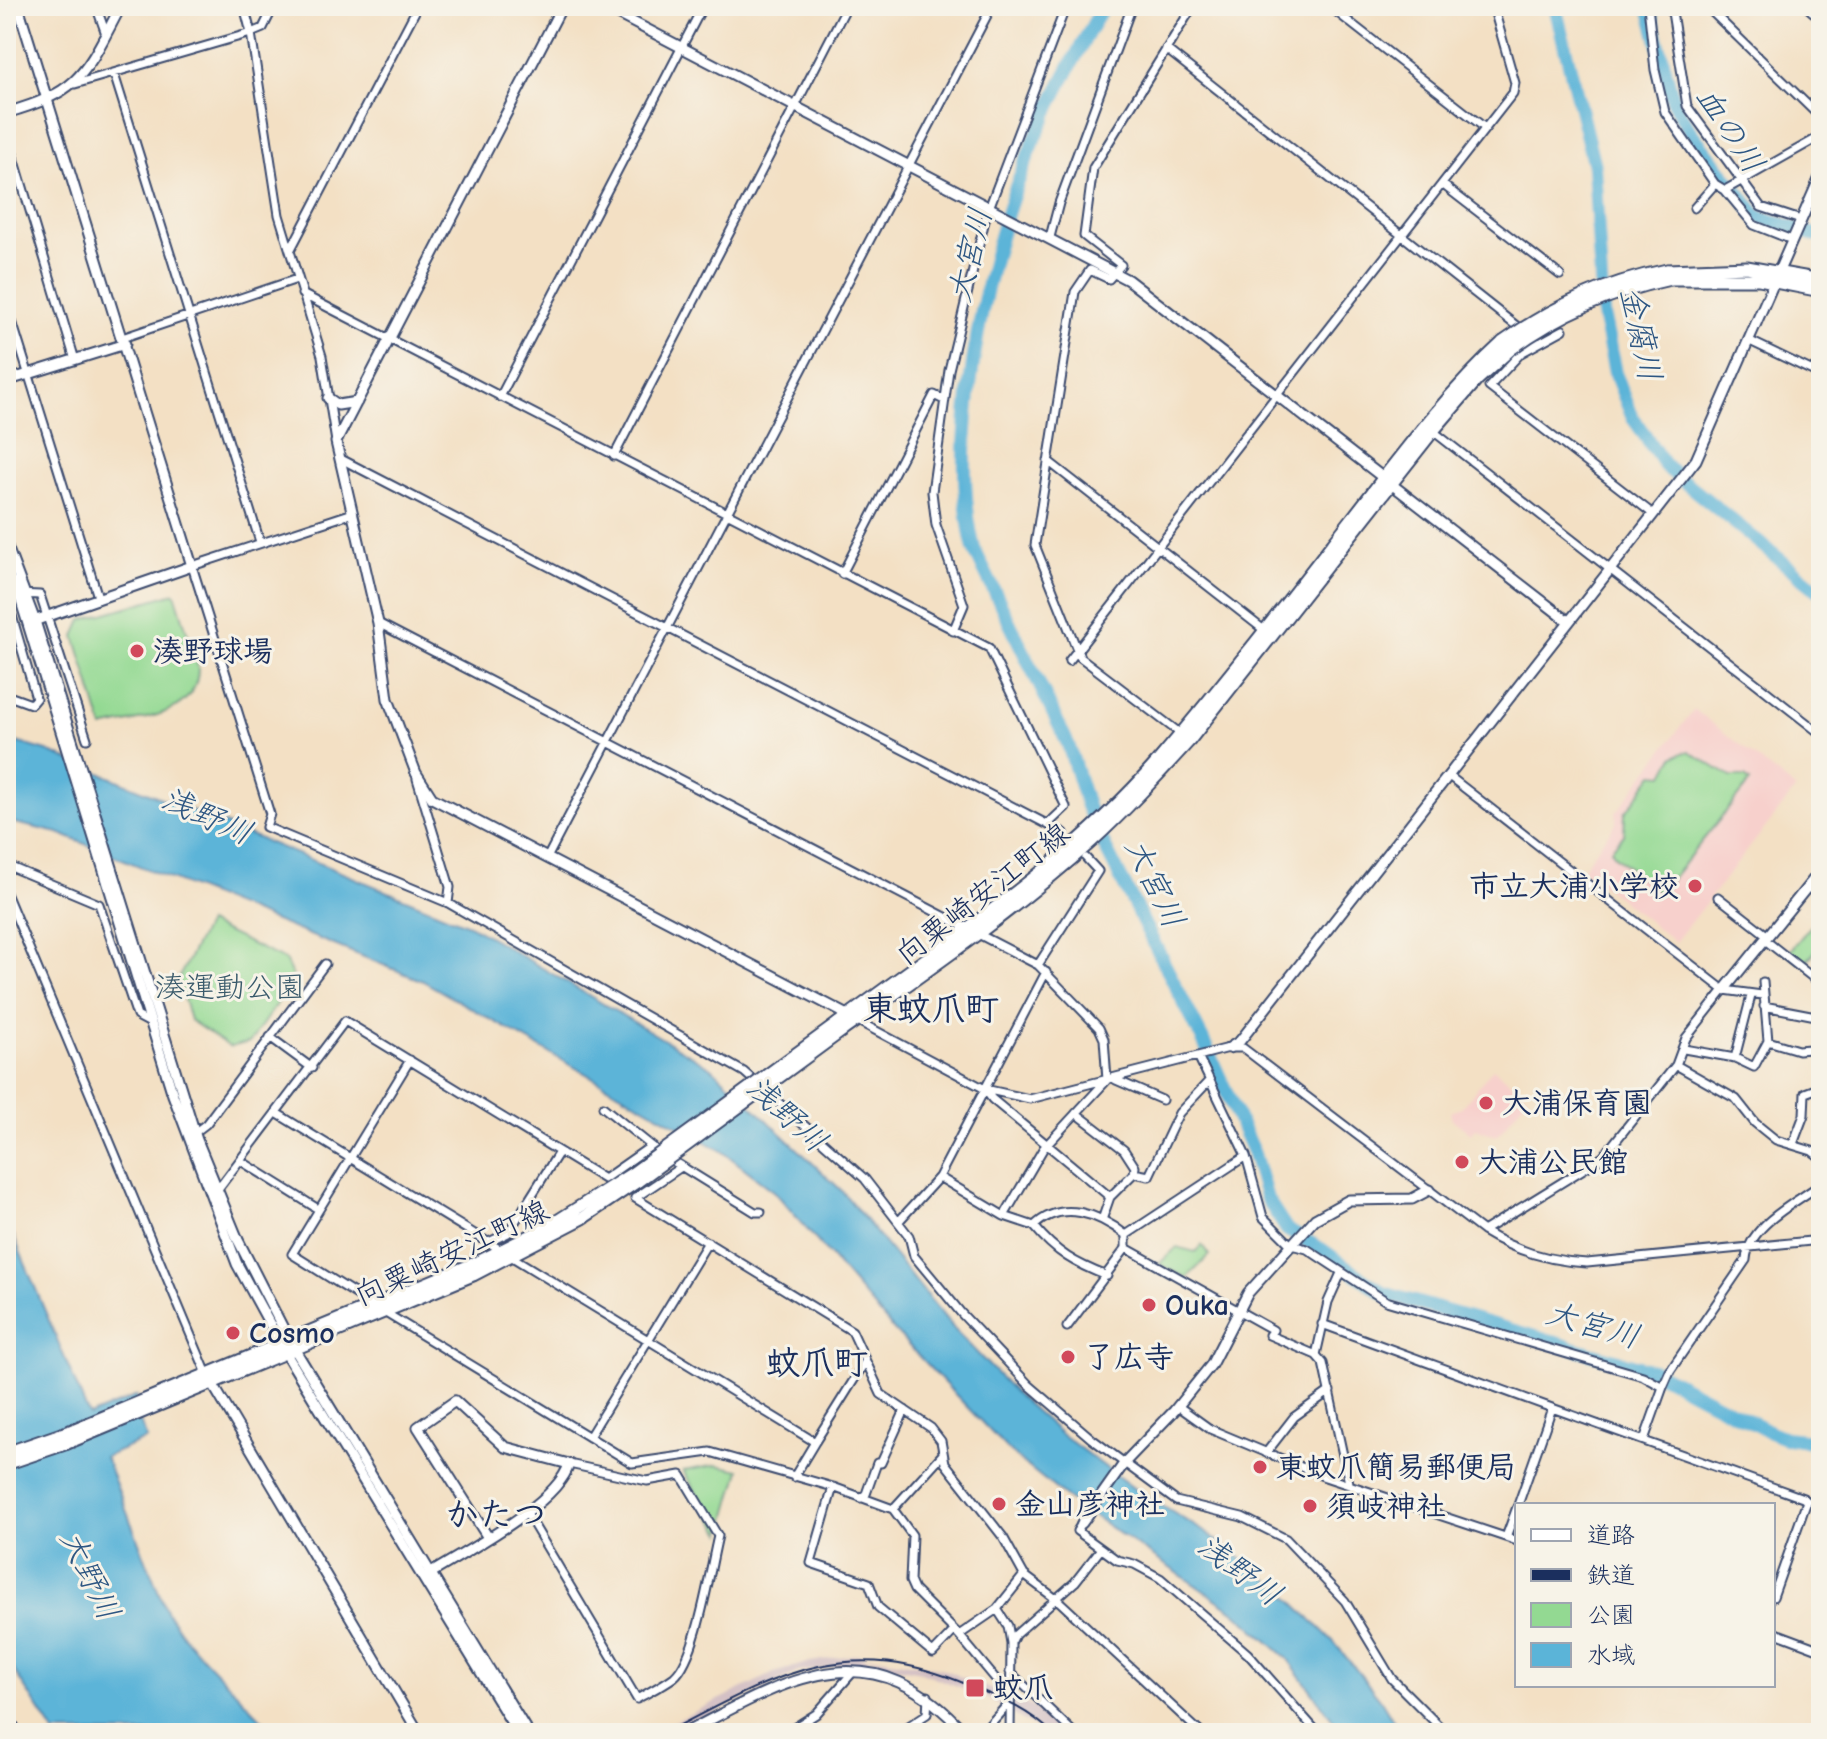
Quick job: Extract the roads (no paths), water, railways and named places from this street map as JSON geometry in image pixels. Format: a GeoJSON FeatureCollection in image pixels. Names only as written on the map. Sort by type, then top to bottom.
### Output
{"type":"FeatureCollection","features":[{"type":"Feature","properties":{"kind":"main road","name":"向粟崎安江町線"},"geometry":{"type":"LineString","coordinates":[[287,1346],[384,1312],[506,1253],[636,1177],[972,930],[1086,840],[1189,741],[1459,385],[1543,314],[1590,291],[1720,266],[1821,280]]}},
{"type":"Feature","properties":{"kind":"main road","name":"向粟崎安江町線"},"geometry":{"type":"LineString","coordinates":[[1778,276],[1821,291]]}},
{"type":"Feature","properties":{"kind":"main road","name":"向粟崎安江町線"},"geometry":{"type":"LineString","coordinates":[[1139,789],[1264,630],[1507,345]]}},
{"type":"Feature","properties":{"kind":"main road","name":"向粟崎安江町線"},"geometry":{"type":"LineString","coordinates":[[6,1453],[209,1379],[373,1305],[506,1253]]}},
{"type":"Feature","properties":{"kind":"main road","name":"向粟崎安江町線"},"geometry":{"type":"LineString","coordinates":[[6,1464],[65,1444],[189,1387]]}},
{"type":"Feature","properties":{"kind":"street"},"geometry":{"type":"LineString","coordinates":[[18,6],[270,814],[266,827],[448,903],[744,1072],[865,1179],[909,1236],[914,1256],[961,1313],[1049,1404],[1176,1501],[1242,1517],[1286,1539],[1345,1601],[1392,1679],[1446,1733]]}},
{"type":"Feature","properties":{"kind":"street"},"geometry":{"type":"LineString","coordinates":[[96,6],[106,34]]}},
{"type":"Feature","properties":{"kind":"street"},"geometry":{"type":"LineString","coordinates":[[6,113],[47,101],[84,76],[121,6]]}},
{"type":"Feature","properties":{"kind":"street"},"geometry":{"type":"LineString","coordinates":[[244,6],[251,33],[279,215],[322,356],[350,514],[378,623],[388,699],[416,773],[450,887],[448,903]]}},
{"type":"Feature","properties":{"kind":"street"},"geometry":{"type":"LineString","coordinates":[[75,84],[251,33],[263,28],[274,6]]}},
{"type":"Feature","properties":{"kind":"street"},"geometry":{"type":"LineString","coordinates":[[290,251],[418,6]]}},
{"type":"Feature","properties":{"kind":"street"},"geometry":{"type":"LineString","coordinates":[[336,442],[562,6]]}},
{"type":"Feature","properties":{"kind":"street"},"geometry":{"type":"LineString","coordinates":[[602,6],[1116,273],[1165,306],[1568,621]]}},
{"type":"Feature","properties":{"kind":"street"},"geometry":{"type":"LineString","coordinates":[[500,397],[703,6]]}},
{"type":"Feature","properties":{"kind":"street"},"geometry":{"type":"LineString","coordinates":[[614,456],[847,6]]}},
{"type":"Feature","properties":{"kind":"street"},"geometry":{"type":"LineString","coordinates":[[547,858],[992,6]]}},
{"type":"Feature","properties":{"kind":"street"},"geometry":{"type":"LineString","coordinates":[[953,631],[964,605],[936,525],[932,492],[944,400],[992,207],[1066,6]]}},
{"type":"Feature","properties":{"kind":"street"},"geometry":{"type":"LineString","coordinates":[[1050,237],[1059,203],[1132,6]]}},
{"type":"Feature","properties":{"kind":"street"},"geometry":{"type":"LineString","coordinates":[[1181,734],[1080,657],[1035,545],[1075,292],[1090,270],[1109,279],[1121,265],[1084,236],[1093,168],[1193,6]]}},
{"type":"Feature","properties":{"kind":"street"},"geometry":{"type":"LineString","coordinates":[[1329,6],[1485,128]]}},
{"type":"Feature","properties":{"kind":"street"},"geometry":{"type":"LineString","coordinates":[[1069,661],[1513,93],[1515,83],[1493,6]]}},
{"type":"Feature","properties":{"kind":"street"},"geometry":{"type":"LineString","coordinates":[[1648,6],[1655,70],[1665,112],[1715,184],[1726,190],[1754,225],[1792,240]]}},
{"type":"Feature","properties":{"kind":"street"},"geometry":{"type":"LineString","coordinates":[[1671,6],[1687,106],[1761,207],[1801,221]]}},
{"type":"Feature","properties":{"kind":"street"},"geometry":{"type":"LineString","coordinates":[[1706,6],[1821,118]]}},
{"type":"Feature","properties":{"kind":"street"},"geometry":{"type":"LineString","coordinates":[[1806,6],[1821,19]]}},
{"type":"Feature","properties":{"kind":"street"},"geometry":{"type":"LineString","coordinates":[[1166,49],[1538,343]]}},
{"type":"Feature","properties":{"kind":"street"},"geometry":{"type":"LineString","coordinates":[[114,74],[260,542]]}},
{"type":"Feature","properties":{"kind":"street"},"geometry":{"type":"LineString","coordinates":[[6,131],[75,360]]}},
{"type":"Feature","properties":{"kind":"street"},"geometry":{"type":"LineString","coordinates":[[1726,190],[1821,136]]}},
{"type":"Feature","properties":{"kind":"street"},"geometry":{"type":"LineString","coordinates":[[1226,1049],[1249,1030],[1696,460],[1821,175]]}},
{"type":"Feature","properties":{"kind":"street"},"geometry":{"type":"LineString","coordinates":[[1442,184],[1560,275]]}},
{"type":"Feature","properties":{"kind":"street"},"geometry":{"type":"LineString","coordinates":[[1694,208],[1715,184]]}},
{"type":"Feature","properties":{"kind":"street"},"geometry":{"type":"LineString","coordinates":[[6,381],[75,360],[188,314],[297,279]]}},
{"type":"Feature","properties":{"kind":"street"},"geometry":{"type":"LineString","coordinates":[[302,294],[989,648],[1066,807],[1048,824]]}},
{"type":"Feature","properties":{"kind":"street"},"geometry":{"type":"LineString","coordinates":[[6,302],[98,597]]}},
{"type":"Feature","properties":{"kind":"street"},"geometry":{"type":"LineString","coordinates":[[1563,330],[1521,353],[1489,387],[1653,514]]}},
{"type":"Feature","properties":{"kind":"street"},"geometry":{"type":"LineString","coordinates":[[1748,340],[1821,375]]}},
{"type":"Feature","properties":{"kind":"street"},"geometry":{"type":"LineString","coordinates":[[842,574],[934,395],[944,400]]}},
{"type":"Feature","properties":{"kind":"street"},"geometry":{"type":"LineString","coordinates":[[328,398],[338,405],[357,402]]}},
{"type":"Feature","properties":{"kind":"street"},"geometry":{"type":"LineString","coordinates":[[1433,431],[1821,734]]}},
{"type":"Feature","properties":{"kind":"street"},"geometry":{"type":"LineString","coordinates":[[341,459],[1064,833]]}},
{"type":"Feature","properties":{"kind":"street"},"geometry":{"type":"LineString","coordinates":[[1048,461],[1264,630]]}},
{"type":"Feature","properties":{"kind":"street"},"geometry":{"type":"LineString","coordinates":[[31,622],[350,514]]}},
{"type":"Feature","properties":{"kind":"street"},"geometry":{"type":"LineString","coordinates":[[6,544],[77,758],[150,1023],[237,1264],[528,1733]]}},
{"type":"Feature","properties":{"kind":"street"},"geometry":{"type":"LineString","coordinates":[[6,695],[31,704],[36,698],[10,609],[11,602],[22,594],[40,595],[87,739]]}},
{"type":"Feature","properties":{"kind":"street"},"geometry":{"type":"LineString","coordinates":[[31,622],[66,753],[104,861],[191,1135]]}},
{"type":"Feature","properties":{"kind":"street"},"geometry":{"type":"LineString","coordinates":[[378,623],[1038,965],[1099,1028],[1111,1080]]}},
{"type":"Feature","properties":{"kind":"street"},"geometry":{"type":"LineString","coordinates":[[416,773],[432,798],[985,1089],[1030,1099],[1226,1049],[1243,1048],[1483,1231],[1513,1247],[1564,1261],[1587,1263],[1821,1240]]}},
{"type":"Feature","properties":{"kind":"street"},"geometry":{"type":"LineString","coordinates":[[1449,776],[1724,990],[1751,996],[1762,995]]}},
{"type":"Feature","properties":{"kind":"street"},"geometry":{"type":"LineString","coordinates":[[1038,965],[1098,871],[1086,858]]}},
{"type":"Feature","properties":{"kind":"street"},"geometry":{"type":"LineString","coordinates":[[6,865],[99,904],[137,1016],[150,1023]]}},
{"type":"Feature","properties":{"kind":"street"},"geometry":{"type":"LineString","coordinates":[[1483,1231],[1603,1157],[1676,1065],[1686,1038],[1821,870]]}},
{"type":"Feature","properties":{"kind":"street"},"geometry":{"type":"LineString","coordinates":[[1808,887],[1821,897]]}},
{"type":"Feature","properties":{"kind":"street"},"geometry":{"type":"LineString","coordinates":[[6,893],[209,1379],[419,1733]]}},
{"type":"Feature","properties":{"kind":"street"},"geometry":{"type":"LineString","coordinates":[[1718,897],[1821,984]]}},
{"type":"Feature","properties":{"kind":"street"},"geometry":{"type":"LineString","coordinates":[[191,1135],[325,964]]}},
{"type":"Feature","properties":{"kind":"street"},"geometry":{"type":"LineString","coordinates":[[899,1221],[939,1177],[1046,972]]}},
{"type":"Feature","properties":{"kind":"street"},"geometry":{"type":"LineString","coordinates":[[1684,1049],[1735,1058],[1754,1067],[1768,1041],[1763,982]]}},
{"type":"Feature","properties":{"kind":"street"},"geometry":{"type":"LineString","coordinates":[[1735,1058],[1751,996]]}},
{"type":"Feature","properties":{"kind":"street"},"geometry":{"type":"LineString","coordinates":[[1764,1006],[1821,1017]]}},
{"type":"Feature","properties":{"kind":"street"},"geometry":{"type":"LineString","coordinates":[[214,1194],[278,1114],[345,1021],[604,1179],[651,1146]]}},
{"type":"Feature","properties":{"kind":"street"},"geometry":{"type":"LineString","coordinates":[[270,1037],[312,1068]]}},
{"type":"Feature","properties":{"kind":"street"},"geometry":{"type":"LineString","coordinates":[[1768,1041],[1798,1050],[1821,1048]]}},
{"type":"Feature","properties":{"kind":"street"},"geometry":{"type":"LineString","coordinates":[[1199,1058],[1246,1156],[1263,1217],[1291,1245],[1307,1249],[1341,1273],[1404,1308],[1643,1376],[1664,1386]]}},
{"type":"Feature","properties":{"kind":"street"},"geometry":{"type":"LineString","coordinates":[[373,1305],[292,1254],[410,1060]]}},
{"type":"Feature","properties":{"kind":"street"},"geometry":{"type":"LineString","coordinates":[[1676,1065],[1736,1099],[1755,1123],[1776,1140],[1793,1144],[1821,1158]]}},
{"type":"Feature","properties":{"kind":"street"},"geometry":{"type":"LineString","coordinates":[[1111,1080],[1162,1100]]}},
{"type":"Feature","properties":{"kind":"street"},"geometry":{"type":"LineString","coordinates":[[1004,1216],[1024,1177],[1049,1143],[1111,1080]]}},
{"type":"Feature","properties":{"kind":"street"},"geometry":{"type":"LineString","coordinates":[[1134,1173],[1149,1176],[1179,1113],[1209,1081]]}},
{"type":"Feature","properties":{"kind":"street"},"geometry":{"type":"LineString","coordinates":[[1793,1144],[1804,1115],[1805,1093],[1821,1087]]}},
{"type":"Feature","properties":{"kind":"street"},"geometry":{"type":"LineString","coordinates":[[985,1089],[992,1099],[1049,1143],[1110,1197]]}},
{"type":"Feature","properties":{"kind":"street"},"geometry":{"type":"LineString","coordinates":[[603,1107],[681,1167],[755,1212],[761,1212]]}},
{"type":"Feature","properties":{"kind":"street"},"geometry":{"type":"LineString","coordinates":[[1076,1113],[1124,1150],[1135,1167],[1134,1173],[1110,1197],[1103,1217]]}},
{"type":"Feature","properties":{"kind":"street"},"geometry":{"type":"LineString","coordinates":[[278,1114],[815,1442]]}},
{"type":"Feature","properties":{"kind":"street"},"geometry":{"type":"LineString","coordinates":[[489,1242],[508,1233],[559,1152]]}},
{"type":"Feature","properties":{"kind":"street"},"geometry":{"type":"LineString","coordinates":[[1126,1235],[1246,1156]]}},
{"type":"Feature","properties":{"kind":"street"},"geometry":{"type":"LineString","coordinates":[[241,1161],[318,1209]]}},
{"type":"Feature","properties":{"kind":"street"},"geometry":{"type":"LineString","coordinates":[[681,1167],[635,1198],[852,1331],[881,1394],[931,1428],[941,1441],[942,1455],[1003,1537],[1024,1575],[1201,1733]]}},
{"type":"Feature","properties":{"kind":"street"},"geometry":{"type":"LineString","coordinates":[[939,1177],[1004,1216],[1034,1226],[1053,1250],[1075,1264],[1107,1276]]}},
{"type":"Feature","properties":{"kind":"street"},"geometry":{"type":"LineString","coordinates":[[1644,1440],[1670,1371],[1746,1260],[1747,1247],[1760,1229],[1821,1184]]}},
{"type":"Feature","properties":{"kind":"street"},"geometry":{"type":"LineString","coordinates":[[1318,1733],[1248,1654],[1160,1578],[1100,1550],[1077,1531],[1124,1464],[1211,1365],[1237,1308],[1315,1219],[1338,1204],[1366,1198],[1412,1199],[1429,1190]]}},
{"type":"Feature","properties":{"kind":"street"},"geometry":{"type":"LineString","coordinates":[[1034,1226],[1046,1215],[1065,1210],[1103,1217],[1126,1235]]}},
{"type":"Feature","properties":{"kind":"street"},"geometry":{"type":"LineString","coordinates":[[1067,1327],[1126,1248],[1126,1235]]}},
{"type":"Feature","properties":{"kind":"street"},"geometry":{"type":"LineString","coordinates":[[589,1437],[708,1242]]}},
{"type":"Feature","properties":{"kind":"street"},"geometry":{"type":"LineString","coordinates":[[1126,1248],[1237,1308],[1273,1330],[1269,1335],[1316,1355],[1323,1363],[1349,1483]]}},
{"type":"Feature","properties":{"kind":"street"},"geometry":{"type":"LineString","coordinates":[[1316,1355],[1322,1324],[1341,1273]]}},
{"type":"Feature","properties":{"kind":"street"},"geometry":{"type":"LineString","coordinates":[[384,1312],[632,1463],[710,1452],[833,1487],[893,1509],[912,1535],[910,1581],[914,1590],[957,1633],[1009,1699]]}},
{"type":"Feature","properties":{"kind":"street"},"geometry":{"type":"LineString","coordinates":[[1322,1324],[1800,1494],[1807,1501],[1775,1591]]}},
{"type":"Feature","properties":{"kind":"street"},"geometry":{"type":"LineString","coordinates":[[794,1477],[865,1362]]}},
{"type":"Feature","properties":{"kind":"street"},"geometry":{"type":"LineString","coordinates":[[1266,1453],[1294,1417],[1330,1391]]}},
{"type":"Feature","properties":{"kind":"street"},"geometry":{"type":"LineString","coordinates":[[487,1536],[418,1427],[455,1401],[505,1447],[647,1481],[681,1475],[718,1536],[704,1590],[703,1619],[677,1675],[637,1699],[526,1512]]}},
{"type":"Feature","properties":{"kind":"street"},"geometry":{"type":"LineString","coordinates":[[1178,1406],[1210,1429],[1266,1453],[1515,1540]]}},
{"type":"Feature","properties":{"kind":"street"},"geometry":{"type":"LineString","coordinates":[[1518,1503],[1552,1408]]}},
{"type":"Feature","properties":{"kind":"street"},"geometry":{"type":"LineString","coordinates":[[861,1498],[905,1410]]}},
{"type":"Feature","properties":{"kind":"street"},"geometry":{"type":"LineString","coordinates":[[893,1509],[942,1455]]}},
{"type":"Feature","properties":{"kind":"street"},"geometry":{"type":"LineString","coordinates":[[429,1574],[526,1512],[556,1488],[566,1476],[569,1464]]}},
{"type":"Feature","properties":{"kind":"street"},"geometry":{"type":"LineString","coordinates":[[833,1487],[811,1563],[869,1583],[878,1607],[933,1653],[957,1633],[997,1609],[1024,1575]]}},
{"type":"Feature","properties":{"kind":"street"},"geometry":{"type":"LineString","coordinates":[[1506,1537],[1515,1512]]}},
{"type":"Feature","properties":{"kind":"street"},"geometry":{"type":"LineString","coordinates":[[1011,1643],[1015,1635],[1056,1601],[1100,1550]]}},
{"type":"Feature","properties":{"kind":"street"},"geometry":{"type":"LineString","coordinates":[[429,1574],[518,1733]]}},
{"type":"Feature","properties":{"kind":"street"},"geometry":{"type":"LineString","coordinates":[[997,1609],[1008,1626],[1011,1643],[1010,1733]]}},
{"type":"Feature","properties":{"kind":"street"},"geometry":{"type":"LineString","coordinates":[[1775,1633],[1821,1650]]}},
{"type":"Feature","properties":{"kind":"street"},"geometry":{"type":"LineString","coordinates":[[685,1733],[702,1730],[787,1681],[819,1672],[853,1672],[883,1677],[928,1696],[965,1733]]}},
{"type":"Feature","properties":{"kind":"street"},"geometry":{"type":"LineString","coordinates":[[786,1733],[816,1714],[853,1672]]}},
{"type":"Feature","properties":{"kind":"street"},"geometry":{"type":"LineString","coordinates":[[1010,1672],[1074,1733]]}},
{"type":"Feature","properties":{"kind":"street"},"geometry":{"type":"LineString","coordinates":[[898,1733],[927,1714],[928,1696]]}},
{"type":"Feature","properties":{"kind":"street"},"geometry":{"type":"LineString","coordinates":[[982,1733],[1009,1699]]}},
{"type":"Feature","properties":{"kind":"street"},"geometry":{"type":"LineString","coordinates":[[6,1711],[18,1733]]}},
{"type":"Feature","properties":{"kind":"water","name":"浅野川"},"geometry":{"type":"Polygon","coordinates":[[[6,739],[47,751],[471,926],[712,1068],[842,1191],[955,1330],[1019,1397],[1061,1434],[1136,1490],[1208,1534],[1277,1586],[1333,1641],[1380,1699],[1401,1733],[1343,1733],[1287,1658],[1235,1612],[1067,1498],[1010,1452],[891,1327],[775,1192],[722,1151],[423,981],[58,833],[6,821],[6,739]]]}},
{"type":"Feature","properties":{"kind":"water","name":"大野川"},"geometry":{"type":"Polygon","coordinates":[[[6,1218],[89,1416],[137,1396],[138,1417],[147,1439],[105,1457],[167,1613],[187,1641],[275,1733],[54,1733],[6,1658],[6,1218]]]}},
{"type":"Feature","properties":{"kind":"waterway","name":"大宮川"},"geometry":{"type":"LineString","coordinates":[[1103,6],[1039,129],[994,258],[967,410],[967,507],[974,549],[1068,744],[1087,806],[1105,847],[1203,1040],[1254,1154],[1267,1199],[1287,1230],[1321,1249],[1383,1293],[1656,1372],[1770,1432],[1785,1438],[1821,1442]]}},
{"type":"Feature","properties":{"kind":"waterway","name":"金腐川"},"geometry":{"type":"LineString","coordinates":[[1555,6],[1594,166],[1603,314],[1615,373],[1632,416],[1665,466],[1821,593]]}},
{"type":"Feature","properties":{"kind":"waterway","name":"血の川"},"geometry":{"type":"LineString","coordinates":[[1650,10],[1674,104],[1690,131],[1757,216],[1821,237]]}},
{"type":"Feature","properties":{"kind":"railway"},"geometry":{"type":"LineString","coordinates":[[665,1733],[776,1679],[811,1668],[846,1662],[884,1662],[924,1670],[968,1685],[1013,1705],[1052,1733]]}},
{"type":"Feature","properties":{"kind":"place","name":"湊野球場"},"geometry":{"type":"Point","coordinates":[137,651]}},
{"type":"Feature","properties":{"kind":"place","name":"市立大浦小学校"},"geometry":{"type":"Point","coordinates":[1695,886]}},
{"type":"Feature","properties":{"kind":"place","name":"大浦保育園"},"geometry":{"type":"Point","coordinates":[1486,1103]}},
{"type":"Feature","properties":{"kind":"place","name":"大浦公民館"},"geometry":{"type":"Point","coordinates":[1462,1162]}},
{"type":"Feature","properties":{"kind":"place","name":"Ouka"},"geometry":{"type":"Point","coordinates":[1149,1305]}},
{"type":"Feature","properties":{"kind":"place","name":"Cosmo"},"geometry":{"type":"Point","coordinates":[233,1333]}},
{"type":"Feature","properties":{"kind":"place","name":"了広寺"},"geometry":{"type":"Point","coordinates":[1068,1357]}},
{"type":"Feature","properties":{"kind":"place","name":"東蚊爪簡易郵便局"},"geometry":{"type":"Point","coordinates":[1260,1467]}},
{"type":"Feature","properties":{"kind":"place","name":"金山彦神社"},"geometry":{"type":"Point","coordinates":[999,1504]}},
{"type":"Feature","properties":{"kind":"place","name":"須岐神社"},"geometry":{"type":"Point","coordinates":[1310,1506]}},
{"type":"Feature","properties":{"kind":"place","name":"蚊爪"},"geometry":{"type":"Point","coordinates":[975,1688]}},
{"type":"Feature","properties":{"kind":"district","name":"東蚊爪町"},"geometry":{"type":"Point","coordinates":[931,1009]}},
{"type":"Feature","properties":{"kind":"district","name":"蚊爪町"},"geometry":{"type":"Point","coordinates":[817,1363]}},
{"type":"Feature","properties":{"kind":"district","name":"かたつ"},"geometry":{"type":"Point","coordinates":[496,1515]}},
{"type":"Feature","properties":{"kind":"park label","name":"湊運動公園"},"geometry":{"type":"Point","coordinates":[230,987]}}]}
